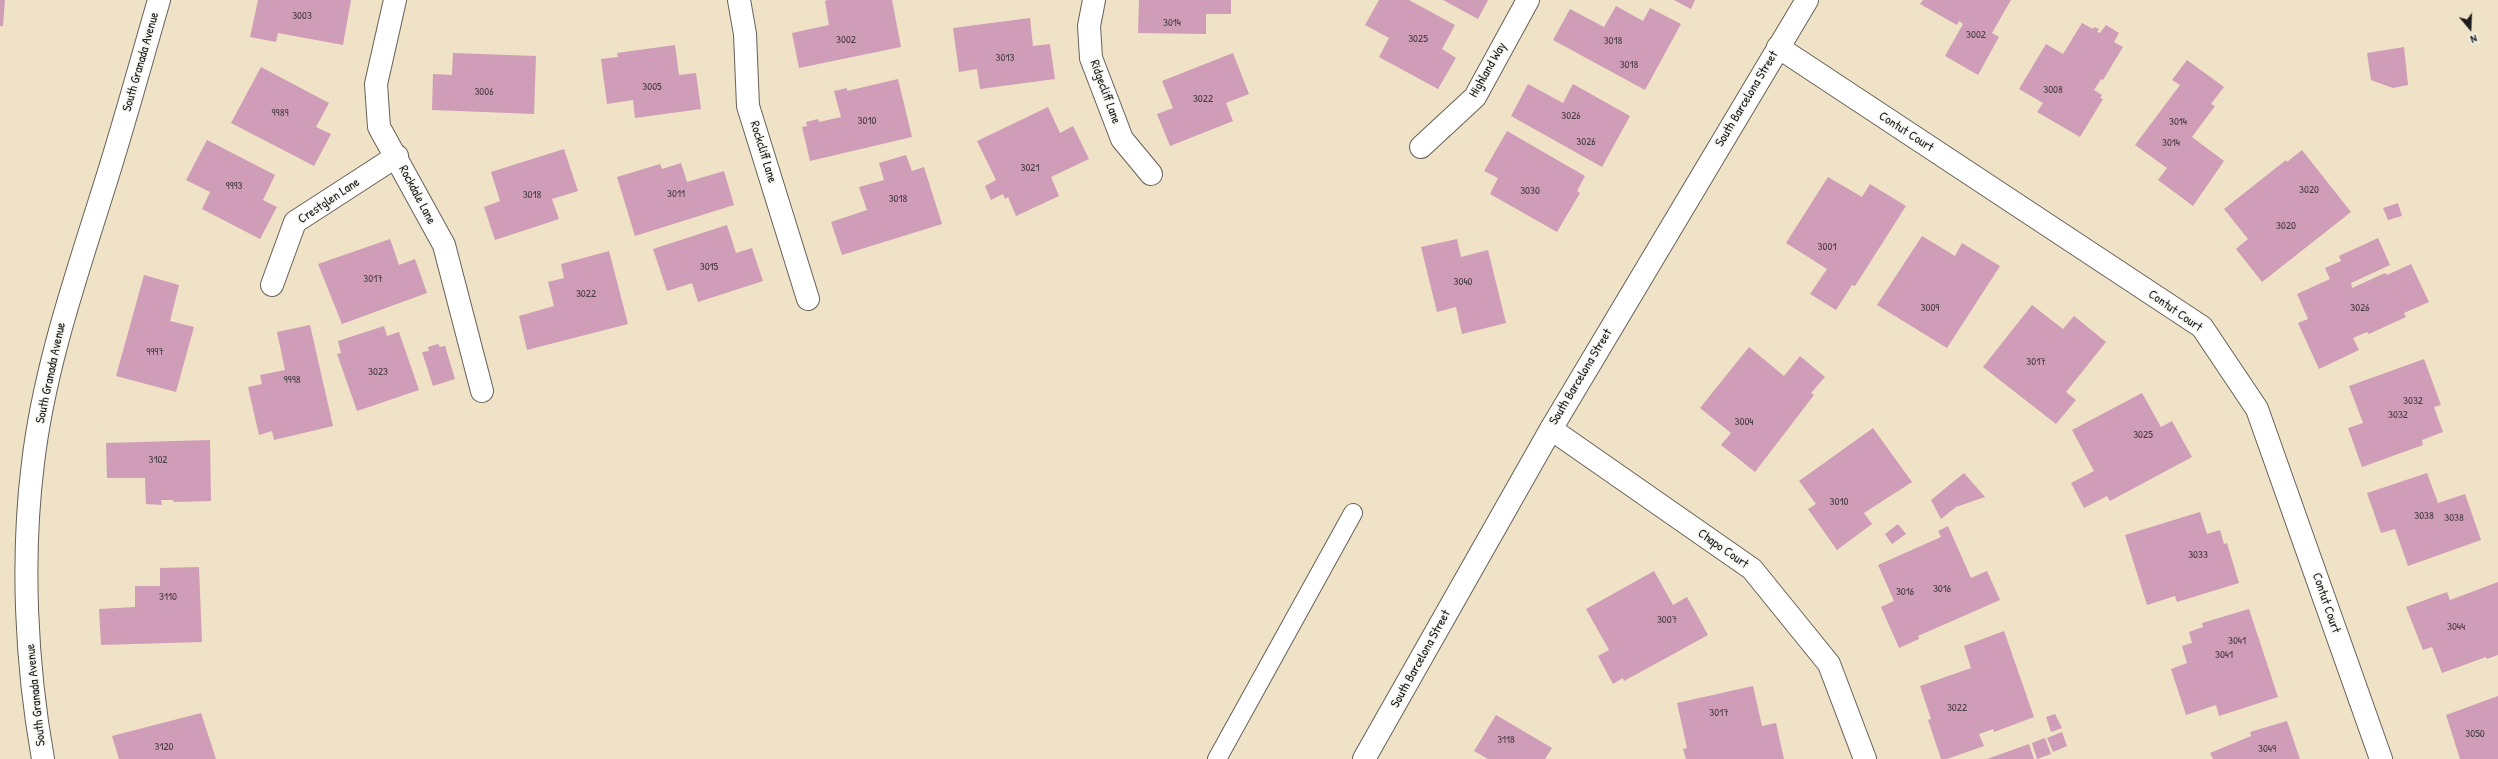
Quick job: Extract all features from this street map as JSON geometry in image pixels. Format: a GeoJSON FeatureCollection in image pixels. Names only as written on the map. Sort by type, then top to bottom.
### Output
{"type":"FeatureCollection","features":[{"type":"Feature","properties":{"kind":"street","name":"South Granada Avenue"},"geometry":{"type":"LineString","coordinates":[[43,759],[36,717],[25,569],[33,463],[64,313],[111,165],[159,0]]}},
{"type":"Feature","properties":{"kind":"street","name":"Rockdale Lane"},"geometry":{"type":"LineString","coordinates":[[395,0],[376,84],[379,127],[397,156],[444,245],[482,391]]}},
{"type":"Feature","properties":{"kind":"street","name":"Rockcliff Lane"},"geometry":{"type":"LineString","coordinates":[[739,0],[745,34],[748,106],[808,299]]}},
{"type":"Feature","properties":{"kind":"street","name":"Ridgecliff Lane"},"geometry":{"type":"LineString","coordinates":[[1094,0],[1089,26],[1091,58],[1122,139],[1151,174]]}},
{"type":"Feature","properties":{"kind":"street","name":"Highland Way"},"geometry":{"type":"LineString","coordinates":[[1421,147],[1475,97],[1528,0]]}},
{"type":"Feature","properties":{"kind":"street","name":"South Barcelona Street"},"geometry":{"type":"LineString","coordinates":[[1364,759],[1550,429],[1807,0]]}},
{"type":"Feature","properties":{"kind":"street","name":"Contut Court"},"geometry":{"type":"LineString","coordinates":[[1778,47],[2202,328],[2257,409],[2381,759]]}},
{"type":"Feature","properties":{"kind":"street","name":"Crestglen Lane"},"geometry":{"type":"LineString","coordinates":[[272,285],[295,222],[397,156]]}},
{"type":"Feature","properties":{"kind":"street","name":"Chapo Court"},"geometry":{"type":"LineString","coordinates":[[1550,429],[1752,569],[1829,664],[1865,759]]}},
{"type":"Feature","properties":{"kind":"lane"},"geometry":{"type":"LineString","coordinates":[[1217,759],[1353,512]]}},
{"type":"Feature","properties":{"kind":"building"},"geometry":{"type":"Polygon","coordinates":[[[0,0],[5,0],[3,26],[0,26],[0,0]]]}},
{"type":"Feature","properties":{"kind":"building"},"geometry":{"type":"Polygon","coordinates":[[[258,0],[351,0],[343,45],[278,33],[276,42],[250,37],[258,0]]]}},
{"type":"Feature","properties":{"kind":"building"},"geometry":{"type":"Polygon","coordinates":[[[892,0],[901,47],[799,68],[792,33],[829,25],[825,1],[892,0]]]}},
{"type":"Feature","properties":{"kind":"building"},"geometry":{"type":"Polygon","coordinates":[[[1139,0],[1231,0],[1231,14],[1206,14],[1206,34],[1138,33],[1139,0]]]}},
{"type":"Feature","properties":{"kind":"building"},"geometry":{"type":"Polygon","coordinates":[[[1379,0],[1409,0],[1455,25],[1442,49],[1456,58],[1438,89],[1379,57],[1389,38],[1365,25],[1379,0]]]}},
{"type":"Feature","properties":{"kind":"building"},"geometry":{"type":"Polygon","coordinates":[[[1443,0],[1488,0],[1478,19],[1443,0]]]}},
{"type":"Feature","properties":{"kind":"building"},"geometry":{"type":"Polygon","coordinates":[[[1674,0],[1695,0],[1691,9],[1674,0]]]}},
{"type":"Feature","properties":{"kind":"building"},"geometry":{"type":"Polygon","coordinates":[[[1923,0],[2011,0],[1992,33],[1999,37],[1978,75],[1945,56],[1963,24],[1959,21],[1957,25],[1920,4],[1923,0]]]}},
{"type":"Feature","properties":{"kind":"building"},"geometry":{"type":"Polygon","coordinates":[[[1616,6],[1643,21],[1650,8],[1681,24],[1645,90],[1553,40],[1570,9],[1604,27],[1616,6]]]}},
{"type":"Feature","properties":{"kind":"building"},"geometry":{"type":"Polygon","coordinates":[[[1030,18],[1033,46],[1050,44],[1055,79],[980,89],[977,69],[959,72],[953,28],[1030,18]]]}},
{"type":"Feature","properties":{"kind":"building"},"geometry":{"type":"Polygon","coordinates":[[[2082,23],[2093,29],[2094,27],[2099,29],[2097,32],[2100,33],[2106,25],[2119,33],[2114,42],[2123,47],[2103,80],[2101,79],[2094,90],[2102,95],[2100,98],[2103,99],[2080,137],[2037,112],[2043,103],[2019,89],[2046,44],[2063,54],[2082,23]]]}},
{"type":"Feature","properties":{"kind":"building"},"geometry":{"type":"Polygon","coordinates":[[[675,45],[679,75],[696,73],[701,109],[635,118],[633,100],[607,104],[601,59],[618,57],[617,53],[675,45]]]}},
{"type":"Feature","properties":{"kind":"building"},"geometry":{"type":"Polygon","coordinates":[[[2404,47],[2408,85],[2393,88],[2371,80],[2367,53],[2404,47]]]}},
{"type":"Feature","properties":{"kind":"building"},"geometry":{"type":"Polygon","coordinates":[[[453,53],[536,56],[534,114],[432,110],[433,74],[452,75],[453,53]]]}},
{"type":"Feature","properties":{"kind":"building"},"geometry":{"type":"Polygon","coordinates":[[[1233,53],[1249,94],[1226,103],[1233,121],[1170,146],[1157,114],[1173,108],[1162,81],[1233,53]]]}},
{"type":"Feature","properties":{"kind":"building"},"geometry":{"type":"Polygon","coordinates":[[[2187,60],[2224,87],[2211,104],[2215,106],[2192,137],[2224,161],[2193,206],[2158,180],[2167,168],[2135,145],[2180,85],[2172,80],[2187,60]]]}},
{"type":"Feature","properties":{"kind":"building"},"geometry":{"type":"Polygon","coordinates":[[[261,67],[329,103],[316,127],[331,134],[314,166],[231,123],[261,67]]]}},
{"type":"Feature","properties":{"kind":"building"},"geometry":{"type":"Polygon","coordinates":[[[898,79],[912,137],[810,161],[802,127],[807,126],[806,122],[818,119],[819,122],[841,117],[834,91],[847,88],[847,91],[898,79]]]}},
{"type":"Feature","properties":{"kind":"building"},"geometry":{"type":"Polygon","coordinates":[[[1528,84],[1563,103],[1573,84],[1630,116],[1602,167],[1511,116],[1528,84]]]}},
{"type":"Feature","properties":{"kind":"building"},"geometry":{"type":"Polygon","coordinates":[[[1048,107],[1060,133],[1073,126],[1089,159],[1051,177],[1059,196],[1016,216],[1008,197],[1005,199],[1003,194],[991,200],[985,186],[996,180],[977,141],[1048,107]]]}},
{"type":"Feature","properties":{"kind":"building"},"geometry":{"type":"Polygon","coordinates":[[[1507,131],[1585,176],[1577,191],[1580,193],[1557,232],[1490,194],[1498,178],[1484,171],[1507,131]]]}},
{"type":"Feature","properties":{"kind":"building"},"geometry":{"type":"Polygon","coordinates":[[[207,140],[275,175],[263,200],[277,207],[260,239],[202,209],[210,192],[186,180],[207,140]]]}},
{"type":"Feature","properties":{"kind":"building"},"geometry":{"type":"Polygon","coordinates":[[[564,149],[578,191],[552,199],[559,219],[495,240],[484,207],[500,201],[491,172],[564,149]]]}},
{"type":"Feature","properties":{"kind":"building"},"geometry":{"type":"Polygon","coordinates":[[[2302,150],[2351,212],[2262,282],[2236,249],[2248,239],[2224,209],[2286,160],[2287,162],[2302,150]]]}},
{"type":"Feature","properties":{"kind":"building"},"geometry":{"type":"Polygon","coordinates":[[[906,155],[912,171],[924,167],[942,224],[842,255],[831,222],[867,210],[859,187],[884,180],[879,163],[906,155]]]}},
{"type":"Feature","properties":{"kind":"building"},"geometry":{"type":"Polygon","coordinates":[[[681,163],[687,182],[724,171],[734,205],[635,236],[617,177],[660,164],[662,169],[681,163]]]}},
{"type":"Feature","properties":{"kind":"building"},"geometry":{"type":"Polygon","coordinates":[[[1828,177],[1862,197],[1870,184],[1906,206],[1855,286],[1852,285],[1836,310],[1810,294],[1827,269],[1786,243],[1828,177]]]}},
{"type":"Feature","properties":{"kind":"building"},"geometry":{"type":"Polygon","coordinates":[[[2398,203],[2402,216],[2388,220],[2383,208],[2398,203]]]}},
{"type":"Feature","properties":{"kind":"building"},"geometry":{"type":"Polygon","coordinates":[[[727,225],[736,253],[752,248],[763,281],[698,302],[692,283],[667,291],[653,249],[727,225]]]}},
{"type":"Feature","properties":{"kind":"building"},"geometry":{"type":"Polygon","coordinates":[[[1922,236],[1955,256],[1962,243],[2000,266],[1947,348],[1877,305],[1922,236]]]}},
{"type":"Feature","properties":{"kind":"building"},"geometry":{"type":"Polygon","coordinates":[[[2378,238],[2390,265],[2351,283],[2352,288],[2385,273],[2387,275],[2411,264],[2429,302],[2404,313],[2406,317],[2369,334],[2367,332],[2353,338],[2359,350],[2319,369],[2298,323],[2308,319],[2297,294],[2330,279],[2325,268],[2341,261],[2339,256],[2378,238]]]}},
{"type":"Feature","properties":{"kind":"building"},"geometry":{"type":"Polygon","coordinates":[[[390,239],[399,265],[415,259],[427,293],[342,324],[318,264],[390,239]]]}},
{"type":"Feature","properties":{"kind":"building"},"geometry":{"type":"Polygon","coordinates":[[[1457,239],[1461,257],[1488,250],[1506,323],[1462,334],[1456,307],[1437,312],[1421,247],[1457,239]]]}},
{"type":"Feature","properties":{"kind":"building"},"geometry":{"type":"Polygon","coordinates":[[[609,251],[628,324],[527,350],[519,316],[554,306],[548,282],[564,278],[561,264],[609,251]]]}},
{"type":"Feature","properties":{"kind":"building"},"geometry":{"type":"Polygon","coordinates":[[[144,275],[179,285],[170,321],[194,327],[176,392],[116,376],[144,275]]]}},
{"type":"Feature","properties":{"kind":"building"},"geometry":{"type":"Polygon","coordinates":[[[2032,305],[2063,329],[2074,316],[2106,342],[2066,392],[2076,400],[2056,424],[1983,367],[2032,305]]]}},
{"type":"Feature","properties":{"kind":"building"},"geometry":{"type":"Polygon","coordinates":[[[310,325],[333,426],[274,440],[272,431],[259,435],[248,387],[262,384],[260,375],[285,370],[277,332],[310,325]]]}},
{"type":"Feature","properties":{"kind":"building"},"geometry":{"type":"Polygon","coordinates":[[[384,326],[387,336],[399,332],[419,390],[357,411],[337,354],[341,353],[338,341],[384,326]]]}},
{"type":"Feature","properties":{"kind":"building"},"geometry":{"type":"Polygon","coordinates":[[[438,344],[440,347],[445,346],[455,379],[433,386],[422,352],[429,351],[428,347],[438,344]]]}},
{"type":"Feature","properties":{"kind":"building"},"geometry":{"type":"Polygon","coordinates":[[[1749,347],[1784,376],[1800,356],[1825,377],[1811,393],[1814,395],[1755,472],[1721,445],[1731,433],[1700,408],[1749,347]]]}},
{"type":"Feature","properties":{"kind":"building"},"geometry":{"type":"Polygon","coordinates":[[[2424,359],[2441,405],[2434,407],[2443,432],[2422,440],[2423,445],[2362,467],[2348,428],[2363,423],[2349,386],[2424,359]]]}},
{"type":"Feature","properties":{"kind":"building"},"geometry":{"type":"Polygon","coordinates":[[[2142,393],[2161,427],[2172,421],[2192,457],[2110,501],[2107,496],[2084,508],[2071,483],[2094,471],[2072,430],[2142,393]]]}},
{"type":"Feature","properties":{"kind":"building"},"geometry":{"type":"Polygon","coordinates":[[[1873,428],[1912,482],[1864,513],[1872,524],[1837,550],[1808,509],[1816,504],[1799,481],[1873,428]]]}},
{"type":"Feature","properties":{"kind":"building"},"geometry":{"type":"Polygon","coordinates":[[[210,440],[211,501],[174,502],[173,500],[161,500],[162,505],[146,504],[145,478],[107,478],[106,443],[210,440]]]}},
{"type":"Feature","properties":{"kind":"building"},"geometry":{"type":"Polygon","coordinates":[[[1964,473],[1985,497],[1956,507],[1941,519],[1931,500],[1964,473]]]}},
{"type":"Feature","properties":{"kind":"building"},"geometry":{"type":"Polygon","coordinates":[[[2427,473],[2438,503],[2465,494],[2481,540],[2408,566],[2395,529],[2381,533],[2367,493],[2427,473]]]}},
{"type":"Feature","properties":{"kind":"building"},"geometry":{"type":"Polygon","coordinates":[[[2200,512],[2207,534],[2220,530],[2224,544],[2227,543],[2239,583],[2177,602],[2175,596],[2147,605],[2125,535],[2200,512]]]}},
{"type":"Feature","properties":{"kind":"building"},"geometry":{"type":"Polygon","coordinates":[[[1898,524],[1906,534],[1892,544],[1885,534],[1898,524]]]}},
{"type":"Feature","properties":{"kind":"building"},"geometry":{"type":"Polygon","coordinates":[[[1948,526],[1971,578],[1987,571],[2000,600],[1918,636],[1919,639],[1899,648],[1881,607],[1894,601],[1878,565],[1941,537],[1938,531],[1948,526]]]}},
{"type":"Feature","properties":{"kind":"building"},"geometry":{"type":"Polygon","coordinates":[[[199,567],[202,642],[101,645],[99,609],[135,607],[135,586],[160,586],[160,568],[199,567]]]}},
{"type":"Feature","properties":{"kind":"building"},"geometry":{"type":"Polygon","coordinates":[[[1654,571],[1673,605],[1687,597],[1708,635],[1624,681],[1623,678],[1613,684],[1598,656],[1609,650],[1586,609],[1654,571]]]}},
{"type":"Feature","properties":{"kind":"building"},"geometry":{"type":"Polygon","coordinates":[[[2498,582],[2498,655],[2487,659],[2486,657],[2442,673],[2432,647],[2423,650],[2406,607],[2447,592],[2450,600],[2498,582]]]}},
{"type":"Feature","properties":{"kind":"building"},"geometry":{"type":"Polygon","coordinates":[[[2249,609],[2278,697],[2219,716],[2216,705],[2186,715],[2171,669],[2187,663],[2182,646],[2192,643],[2189,632],[2203,627],[2202,623],[2249,609]]]}},
{"type":"Feature","properties":{"kind":"building"},"geometry":{"type":"Polygon","coordinates":[[[2004,631],[2034,717],[1994,732],[1993,729],[1979,734],[1984,746],[1947,759],[1941,759],[1928,720],[1931,719],[1920,686],[1971,668],[1964,646],[2004,631]]]}},
{"type":"Feature","properties":{"kind":"building"},"geometry":{"type":"Polygon","coordinates":[[[1753,686],[1762,726],[1776,723],[1784,759],[1686,759],[1683,749],[1687,748],[1677,703],[1753,686]]]}},
{"type":"Feature","properties":{"kind":"building"},"geometry":{"type":"Polygon","coordinates":[[[2498,696],[2498,759],[2460,759],[2446,715],[2498,696]]]}},
{"type":"Feature","properties":{"kind":"building"},"geometry":{"type":"Polygon","coordinates":[[[201,713],[216,759],[119,759],[112,736],[201,713]]]}},
{"type":"Feature","properties":{"kind":"building"},"geometry":{"type":"Polygon","coordinates":[[[2055,714],[2062,728],[2051,732],[2046,717],[2055,714]]]}},
{"type":"Feature","properties":{"kind":"building"},"geometry":{"type":"Polygon","coordinates":[[[1496,715],[1552,748],[1545,759],[1488,759],[1474,751],[1496,715]]]}},
{"type":"Feature","properties":{"kind":"building"},"geometry":{"type":"Polygon","coordinates":[[[2287,721],[2300,759],[2213,759],[2210,753],[2251,736],[2250,732],[2287,721]]]}},
{"type":"Feature","properties":{"kind":"building"},"geometry":{"type":"Polygon","coordinates":[[[2062,732],[2067,746],[2053,752],[2047,738],[2062,732]]]}},
{"type":"Feature","properties":{"kind":"building"},"geometry":{"type":"Polygon","coordinates":[[[2045,738],[2051,754],[2037,759],[2032,743],[2045,738]]]}},
{"type":"Feature","properties":{"kind":"building"},"geometry":{"type":"Polygon","coordinates":[[[2029,744],[2034,759],[1987,759],[2029,744]]]}}]}
